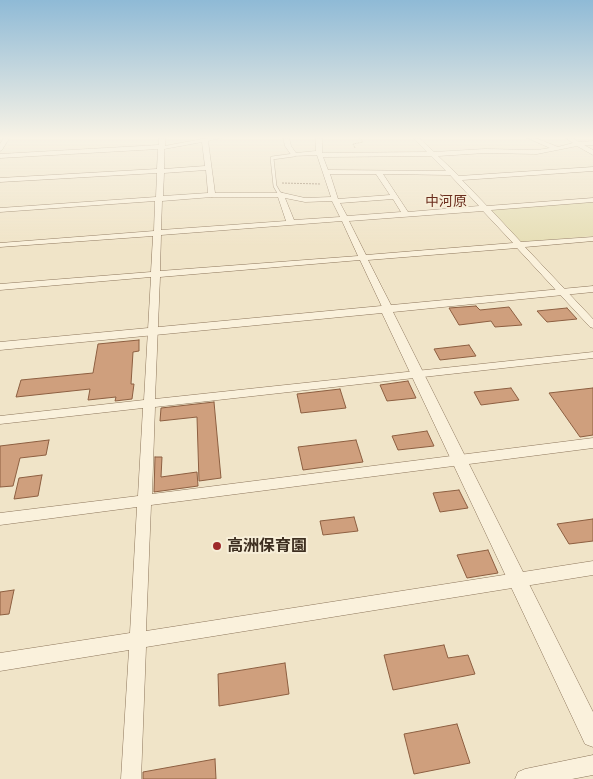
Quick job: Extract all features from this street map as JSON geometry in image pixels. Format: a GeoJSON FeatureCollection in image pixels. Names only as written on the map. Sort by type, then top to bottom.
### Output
{"type":"FeatureCollection","features":[{"type":"Feature","properties":{"kind":"street"},"geometry":{"type":"LineString","coordinates":[[0,180],[119,173]]}},
{"type":"Feature","properties":{"kind":"street"},"geometry":{"type":"LineString","coordinates":[[131,779],[161,173]]}},
{"type":"Feature","properties":{"kind":"street"},"geometry":{"type":"LineString","coordinates":[[209,173],[212,195]]}},
{"type":"Feature","properties":{"kind":"street"},"geometry":{"type":"LineString","coordinates":[[326,173],[336,200],[387,309],[593,736]]}},
{"type":"Feature","properties":{"kind":"street"},"geometry":{"type":"LineString","coordinates":[[379,173],[406,214]]}},
{"type":"Feature","properties":{"kind":"street"},"geometry":{"type":"LineString","coordinates":[[404,173],[454,176],[507,173]]}},
{"type":"Feature","properties":{"kind":"street"},"geometry":{"type":"LineString","coordinates":[[452,173],[593,325]]}},
{"type":"Feature","properties":{"kind":"street"},"geometry":{"type":"LineString","coordinates":[[0,210],[212,195],[282,195],[305,200],[395,197]]}},
{"type":"Feature","properties":{"kind":"street"},"geometry":{"type":"LineString","coordinates":[[282,195],[291,223]]}},
{"type":"Feature","properties":{"kind":"street"},"geometry":{"type":"LineString","coordinates":[[0,244],[593,200]]}},
{"type":"Feature","properties":{"kind":"street"},"geometry":{"type":"LineString","coordinates":[[0,288],[593,239]]}},
{"type":"Feature","properties":{"kind":"street"},"geometry":{"type":"LineString","coordinates":[[0,346],[593,290]]}},
{"type":"Feature","properties":{"kind":"street"},"geometry":{"type":"LineString","coordinates":[[0,420],[593,355]]}},
{"type":"Feature","properties":{"kind":"street"},"geometry":{"type":"LineString","coordinates":[[0,519],[593,443]]}},
{"type":"Feature","properties":{"kind":"street"},"geometry":{"type":"LineString","coordinates":[[0,662],[593,568]]}},
{"type":"Feature","properties":{"kind":"street"},"geometry":{"type":"LineString","coordinates":[[525,779],[593,765]]}},
{"type":"Feature","properties":{"kind":"lane"},"geometry":{"type":"LineString","coordinates":[[274,173],[279,193],[282,195]]}},
{"type":"Feature","properties":{"kind":"path"},"geometry":{"type":"LineString","coordinates":[[275,182],[330,184]]}},
{"type":"Feature","properties":{"kind":"shaded area"},"geometry":{"type":"Polygon","coordinates":[[[593,203],[593,236],[521,242],[490,209],[593,203]]]}},
{"type":"Feature","properties":{"kind":"building"},"geometry":{"type":"Polygon","coordinates":[[[476,306],[480,310],[509,307],[522,325],[495,327],[491,321],[459,325],[449,308],[476,306]]]}},
{"type":"Feature","properties":{"kind":"building"},"geometry":{"type":"Polygon","coordinates":[[[567,308],[577,319],[547,322],[537,311],[567,308]]]}},
{"type":"Feature","properties":{"kind":"building"},"geometry":{"type":"Polygon","coordinates":[[[139,340],[139,351],[133,352],[131,384],[134,384],[132,399],[115,401],[116,397],[88,400],[90,389],[16,397],[21,380],[93,373],[98,344],[139,340]]]}},
{"type":"Feature","properties":{"kind":"building"},"geometry":{"type":"Polygon","coordinates":[[[469,345],[476,356],[440,360],[434,349],[469,345]]]}},
{"type":"Feature","properties":{"kind":"building"},"geometry":{"type":"Polygon","coordinates":[[[408,381],[416,398],[387,401],[380,385],[408,381]]]}},
{"type":"Feature","properties":{"kind":"building"},"geometry":{"type":"Polygon","coordinates":[[[511,388],[519,400],[481,405],[474,392],[511,388]]]}},
{"type":"Feature","properties":{"kind":"building"},"geometry":{"type":"Polygon","coordinates":[[[593,388],[593,435],[580,437],[549,393],[593,388]]]}},
{"type":"Feature","properties":{"kind":"building"},"geometry":{"type":"Polygon","coordinates":[[[340,389],[346,408],[301,413],[297,394],[340,389]]]}},
{"type":"Feature","properties":{"kind":"building"},"geometry":{"type":"Polygon","coordinates":[[[214,402],[221,478],[199,481],[197,417],[160,421],[161,408],[214,402]]]}},
{"type":"Feature","properties":{"kind":"building"},"geometry":{"type":"Polygon","coordinates":[[[427,431],[434,446],[398,450],[392,436],[427,431]]]}},
{"type":"Feature","properties":{"kind":"building"},"geometry":{"type":"Polygon","coordinates":[[[49,440],[46,455],[20,458],[13,486],[0,487],[0,446],[49,440]]]}},
{"type":"Feature","properties":{"kind":"building"},"geometry":{"type":"Polygon","coordinates":[[[356,440],[363,462],[303,470],[298,447],[356,440]]]}},
{"type":"Feature","properties":{"kind":"building"},"geometry":{"type":"Polygon","coordinates":[[[155,457],[162,457],[161,477],[197,472],[198,486],[154,492],[155,457]]]}},
{"type":"Feature","properties":{"kind":"building"},"geometry":{"type":"Polygon","coordinates":[[[42,475],[38,496],[14,499],[19,478],[42,475]]]}},
{"type":"Feature","properties":{"kind":"building"},"geometry":{"type":"Polygon","coordinates":[[[459,490],[468,508],[440,512],[433,493],[459,490]]]}},
{"type":"Feature","properties":{"kind":"building"},"geometry":{"type":"Polygon","coordinates":[[[354,517],[358,531],[323,535],[320,521],[354,517]]]}},
{"type":"Feature","properties":{"kind":"building"},"geometry":{"type":"Polygon","coordinates":[[[593,519],[593,541],[569,544],[557,524],[593,519]]]}},
{"type":"Feature","properties":{"kind":"building"},"geometry":{"type":"Polygon","coordinates":[[[488,550],[498,573],[467,578],[457,555],[488,550]]]}},
{"type":"Feature","properties":{"kind":"building"},"geometry":{"type":"Polygon","coordinates":[[[14,590],[9,614],[0,615],[0,592],[14,590]]]}},
{"type":"Feature","properties":{"kind":"building"},"geometry":{"type":"Polygon","coordinates":[[[444,645],[448,658],[468,655],[475,674],[393,690],[384,655],[444,645]]]}},
{"type":"Feature","properties":{"kind":"building"},"geometry":{"type":"Polygon","coordinates":[[[285,663],[289,694],[219,706],[218,674],[285,663]]]}},
{"type":"Feature","properties":{"kind":"building"},"geometry":{"type":"Polygon","coordinates":[[[457,724],[470,763],[414,774],[404,734],[457,724]]]}},
{"type":"Feature","properties":{"kind":"building"},"geometry":{"type":"Polygon","coordinates":[[[215,759],[216,779],[143,779],[143,772],[215,759]]]}},
{"type":"Feature","properties":{"kind":"place","name":"高洲保育園"},"geometry":{"type":"Point","coordinates":[217,546]}},
{"type":"Feature","properties":{"kind":"district","name":"中河原"},"geometry":{"type":"Point","coordinates":[446,202]}}]}
